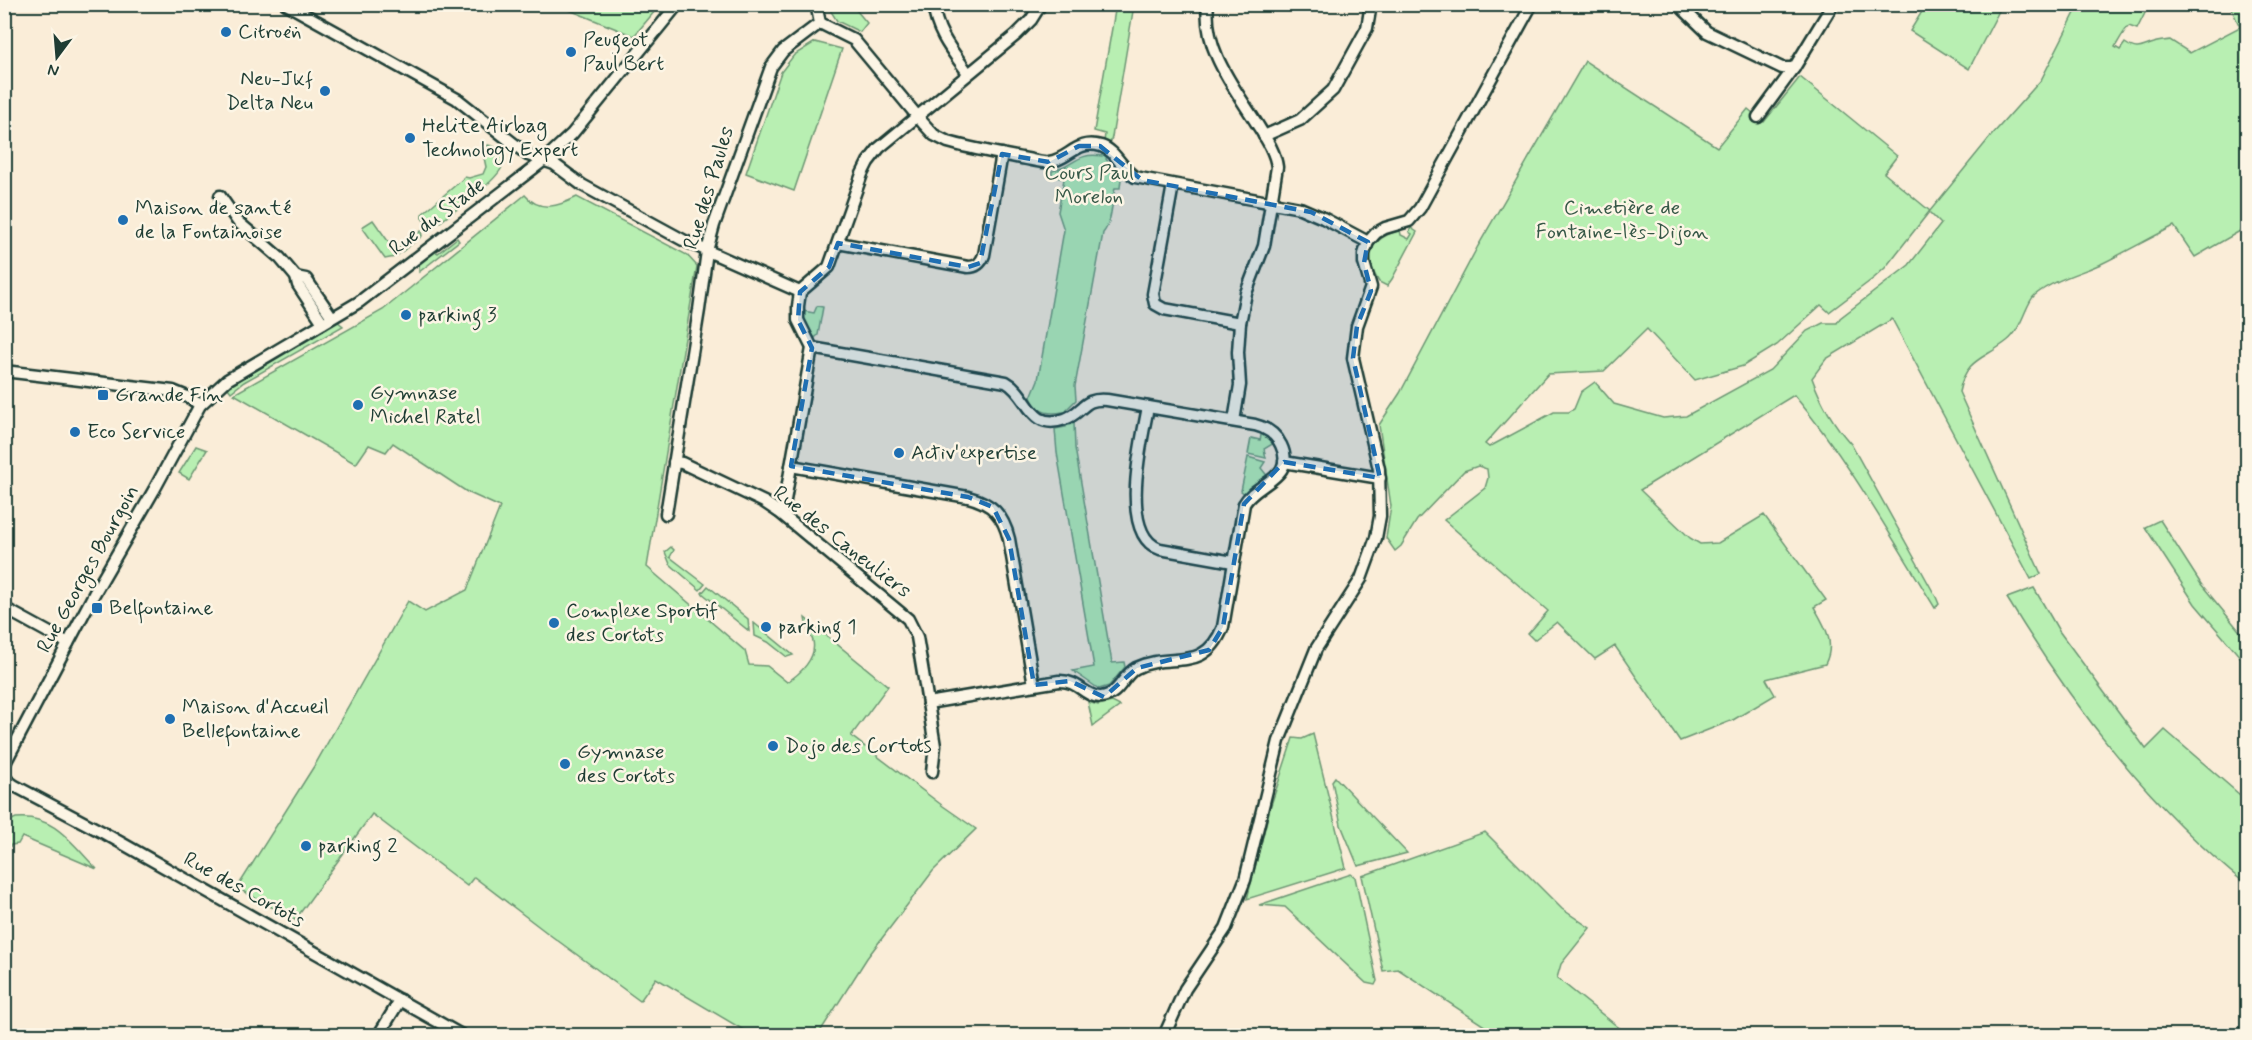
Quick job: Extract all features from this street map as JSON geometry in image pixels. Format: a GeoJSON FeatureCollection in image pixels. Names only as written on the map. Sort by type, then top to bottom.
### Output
{"type":"FeatureCollection","features":[{"type":"Feature","properties":{"kind":"street"},"geometry":{"type":"LineString","coordinates":[[286,4],[457,99],[528,155],[554,164],[574,180],[603,197],[707,251],[800,292]]}},
{"type":"Feature","properties":{"kind":"street","name":"Rue du Stade"},"geometry":{"type":"LineString","coordinates":[[210,395],[227,380],[359,302],[543,160],[572,134],[678,4]]}},
{"type":"Feature","properties":{"kind":"street"},"geometry":{"type":"LineString","coordinates":[[816,4],[820,23],[854,40],[934,135],[948,142],[1049,162],[1062,158],[1079,146],[1092,144],[1112,152],[1134,177],[1272,202],[1311,212],[1368,242]]}},
{"type":"Feature","properties":{"kind":"street"},"geometry":{"type":"LineString","coordinates":[[933,4],[935,18],[943,39],[968,73]]}},
{"type":"Feature","properties":{"kind":"street"},"geometry":{"type":"LineString","coordinates":[[778,512],[784,506],[812,348],[798,320],[800,292],[829,267],[868,162],[879,148],[916,115],[1016,35],[1031,20],[1041,4]]}},
{"type":"Feature","properties":{"kind":"street"},"geometry":{"type":"LineString","coordinates":[[1209,4],[1207,20],[1209,35],[1216,54],[1264,135],[1277,167],[1264,246],[1250,281],[1240,323],[1238,352],[1240,385],[1234,421]]}},
{"type":"Feature","properties":{"kind":"street"},"geometry":{"type":"LineString","coordinates":[[1264,135],[1300,120],[1333,90],[1367,28],[1371,4]]}},
{"type":"Feature","properties":{"kind":"street"},"geometry":{"type":"LineString","coordinates":[[1164,1035],[1185,989],[1226,928],[1245,880],[1274,759],[1316,649],[1326,630],[1356,587],[1369,559],[1380,516],[1380,478],[1353,358],[1357,326],[1371,291],[1370,278],[1364,262],[1368,242],[1385,228],[1409,221],[1420,208],[1532,4]]}},
{"type":"Feature","properties":{"kind":"street"},"geometry":{"type":"LineString","coordinates":[[1678,4],[1707,32],[1782,68],[1794,68]]}},
{"type":"Feature","properties":{"kind":"street"},"geometry":{"type":"LineString","coordinates":[[1758,117],[1794,68],[1833,4]]}},
{"type":"Feature","properties":{"kind":"street","name":"Rue des Paules"},"geometry":{"type":"LineString","coordinates":[[666,514],[707,251],[714,225],[766,78],[783,51],[820,23]]}},
{"type":"Feature","properties":{"kind":"street"},"geometry":{"type":"LineString","coordinates":[[838,243],[968,267],[976,266],[984,255],[1002,154]]}},
{"type":"Feature","properties":{"kind":"street"},"geometry":{"type":"LineString","coordinates":[[1173,185],[1154,294],[1155,303],[1164,309],[1240,323]]}},
{"type":"Feature","properties":{"kind":"street"},"geometry":{"type":"LineString","coordinates":[[220,196],[238,222],[280,258],[296,277],[298,285],[328,320]]}},
{"type":"Feature","properties":{"kind":"street"},"geometry":{"type":"LineString","coordinates":[[812,348],[1006,382],[1020,393],[1033,414],[1050,421],[1066,419],[1085,404],[1098,399],[1263,427],[1271,432],[1281,444],[1284,462],[1276,476],[1253,492],[1244,504],[1223,627],[1214,644],[1203,654],[1137,668],[1127,675],[1117,690],[1104,697],[1093,696],[1075,683],[1065,680],[928,703]]}},
{"type":"Feature","properties":{"kind":"street"},"geometry":{"type":"LineString","coordinates":[[4,371],[172,391],[200,405]]}},
{"type":"Feature","properties":{"kind":"street","name":"Rue Georges Bourgoin"},"geometry":{"type":"LineString","coordinates":[[4,765],[68,643],[200,405],[210,395]]}},
{"type":"Feature","properties":{"kind":"street"},"geometry":{"type":"LineString","coordinates":[[1148,407],[1134,487],[1144,539],[1160,549],[1233,562]]}},
{"type":"Feature","properties":{"kind":"street","name":"Rue des Caneuliers"},"geometry":{"type":"LineString","coordinates":[[674,462],[682,463],[778,512],[908,619],[916,633],[935,746],[932,772]]}},
{"type":"Feature","properties":{"kind":"street"},"geometry":{"type":"LineString","coordinates":[[1284,462],[1380,478]]}},
{"type":"Feature","properties":{"kind":"street"},"geometry":{"type":"LineString","coordinates":[[791,466],[968,497],[993,507],[1003,520],[1009,539],[1034,685]]}},
{"type":"Feature","properties":{"kind":"street"},"geometry":{"type":"LineString","coordinates":[[4,608],[68,643]]}},
{"type":"Feature","properties":{"kind":"street","name":"Rue des Cortots"},"geometry":{"type":"LineString","coordinates":[[4,778],[463,1035]]}},
{"type":"Feature","properties":{"kind":"street"},"geometry":{"type":"LineString","coordinates":[[378,1035],[400,1000]]}},
{"type":"Feature","properties":{"kind":"highlighted area"},"geometry":{"type":"Polygon","coordinates":[[[1079,146],[1100,146],[1142,180],[1311,212],[1368,242],[1364,263],[1371,291],[1357,326],[1353,358],[1380,478],[1284,462],[1244,504],[1223,627],[1209,650],[1137,668],[1104,697],[1070,681],[1034,685],[1009,539],[993,507],[968,497],[791,466],[812,348],[798,320],[800,292],[829,267],[838,243],[968,267],[980,263],[1002,154],[1049,162],[1079,146]]]}},
{"type":"Feature","properties":{"kind":"green space"},"geometry":{"type":"Polygon","coordinates":[[[557,5],[660,5],[634,36],[557,5]]]}},
{"type":"Feature","properties":{"kind":"green space"},"geometry":{"type":"Polygon","coordinates":[[[827,5],[852,5],[867,23],[860,32],[837,21],[827,5]]]}},
{"type":"Feature","properties":{"kind":"green space","name":"Cours Paul Morelon"},"geometry":{"type":"Polygon","coordinates":[[[1116,5],[1134,5],[1112,137],[1106,159],[1121,179],[1120,188],[1115,188],[1110,218],[1103,233],[1075,386],[1076,400],[1067,409],[1070,425],[1074,423],[1075,448],[1112,663],[1124,662],[1125,667],[1109,686],[1099,689],[1073,671],[1094,667],[1057,453],[1055,429],[1066,427],[1063,412],[1044,411],[1036,406],[1031,397],[1038,380],[1064,230],[1058,212],[1064,179],[1052,176],[1052,171],[1086,156],[1102,156],[1105,134],[1094,131],[1116,5]]]}},
{"type":"Feature","properties":{"kind":"green space"},"geometry":{"type":"Polygon","coordinates":[[[1926,5],[2002,5],[1969,69],[1910,31],[1926,5]]]}},
{"type":"Feature","properties":{"kind":"green space","name":"Cimetière de Fontaine-lès-Dijon"},"geometry":{"type":"Polygon","coordinates":[[[2079,5],[2149,5],[2137,29],[2129,26],[2115,47],[2120,50],[2125,43],[2140,48],[2170,40],[2190,53],[2240,27],[2231,8],[2232,5],[2247,5],[2247,227],[2195,257],[2174,226],[2101,264],[2050,285],[2032,299],[2012,336],[1971,366],[1962,381],[1959,392],[2041,574],[2031,579],[1892,319],[1826,359],[1812,378],[1828,413],[1851,444],[1936,597],[1939,604],[1935,608],[1851,472],[1794,395],[1640,490],[1690,538],[1700,544],[1718,543],[1764,515],[1826,600],[1814,607],[1828,635],[1829,649],[1825,664],[1766,679],[1775,695],[1733,720],[1680,741],[1615,646],[1595,659],[1557,622],[1534,640],[1528,634],[1548,611],[1444,520],[1485,488],[1488,478],[1487,469],[1478,466],[1464,471],[1417,520],[1401,546],[1395,551],[1386,538],[1391,506],[1379,425],[1400,393],[1478,246],[1585,61],[1717,147],[1748,109],[1764,122],[1800,77],[1897,156],[1884,173],[1930,211],[1991,136],[2041,80],[2079,5]],[[1929,212],[1885,268],[1874,278],[1829,312],[1821,305],[1777,345],[1743,366],[1695,380],[1647,329],[1604,371],[1548,374],[1485,444],[1489,447],[1554,412],[1569,412],[1574,409],[1581,392],[1595,382],[1614,404],[1663,418],[1686,416],[1770,370],[1807,331],[1823,323],[1837,323],[1840,318],[1909,265],[1941,224],[1929,212]]]}},
{"type":"Feature","properties":{"kind":"green space"},"geometry":{"type":"Polygon","coordinates":[[[815,42],[842,49],[794,191],[746,173],[781,72],[794,55],[815,42]]]}},
{"type":"Feature","properties":{"kind":"green space"},"geometry":{"type":"Polygon","coordinates":[[[488,145],[498,149],[502,157],[502,167],[496,176],[435,226],[428,226],[422,214],[465,177],[483,174],[486,167],[483,153],[488,145]]]}},
{"type":"Feature","properties":{"kind":"green space","name":"Complexe Sportif des Cortots"},"geometry":{"type":"Polygon","coordinates":[[[525,195],[531,201],[543,206],[557,205],[577,197],[687,255],[697,266],[647,567],[745,651],[749,665],[767,666],[787,682],[802,670],[810,659],[814,647],[805,618],[888,686],[851,736],[976,829],[933,871],[867,958],[818,1035],[752,1035],[656,978],[640,1001],[474,877],[467,886],[372,814],[295,920],[237,888],[316,763],[408,601],[425,612],[467,590],[500,507],[467,492],[393,443],[386,452],[369,445],[356,464],[234,394],[383,310],[525,195]]]}},
{"type":"Feature","properties":{"kind":"green space"},"geometry":{"type":"Polygon","coordinates":[[[373,220],[395,251],[421,231],[422,236],[395,257],[385,259],[362,227],[373,220]]]}},
{"type":"Feature","properties":{"kind":"green space"},"geometry":{"type":"Polygon","coordinates":[[[1411,228],[1417,232],[1392,279],[1387,286],[1379,282],[1371,263],[1372,248],[1382,238],[1400,230],[1401,235],[1409,239],[1412,234],[1409,232],[1411,228]]]}},
{"type":"Feature","properties":{"kind":"green space"},"geometry":{"type":"Polygon","coordinates":[[[457,238],[459,241],[419,272],[419,264],[457,238]]]}},
{"type":"Feature","properties":{"kind":"green space"},"geometry":{"type":"Polygon","coordinates":[[[817,306],[823,307],[818,335],[815,338],[806,327],[803,311],[814,313],[817,306]]]}},
{"type":"Feature","properties":{"kind":"green space"},"geometry":{"type":"Polygon","coordinates":[[[337,321],[343,326],[244,382],[231,392],[228,388],[241,376],[337,321]]]}},
{"type":"Feature","properties":{"kind":"green space"},"geometry":{"type":"Polygon","coordinates":[[[1262,431],[1274,443],[1264,449],[1266,458],[1248,454],[1251,438],[1260,440],[1262,431]]]}},
{"type":"Feature","properties":{"kind":"green space"},"geometry":{"type":"Polygon","coordinates":[[[196,446],[207,450],[189,479],[179,473],[196,446]]]}},
{"type":"Feature","properties":{"kind":"green space"},"geometry":{"type":"Polygon","coordinates":[[[1248,457],[1265,462],[1261,468],[1269,478],[1250,488],[1245,494],[1241,491],[1248,457]]]}},
{"type":"Feature","properties":{"kind":"green space"},"geometry":{"type":"Polygon","coordinates":[[[2160,520],[2201,584],[2247,640],[2247,665],[2195,604],[2145,527],[2160,520]]]}},
{"type":"Feature","properties":{"kind":"green space"},"geometry":{"type":"Polygon","coordinates":[[[671,547],[674,550],[670,557],[705,584],[700,590],[670,564],[665,552],[671,547]]]}},
{"type":"Feature","properties":{"kind":"green space"},"geometry":{"type":"Polygon","coordinates":[[[708,586],[748,619],[749,631],[702,593],[708,586]]]}},
{"type":"Feature","properties":{"kind":"green space"},"geometry":{"type":"Polygon","coordinates":[[[2034,588],[2059,631],[2146,749],[2165,730],[2247,801],[2247,885],[2211,855],[2145,788],[2058,677],[2007,598],[2034,588]]]}},
{"type":"Feature","properties":{"kind":"green space"},"geometry":{"type":"Polygon","coordinates":[[[754,623],[793,655],[787,657],[768,642],[755,636],[754,623]]]}},
{"type":"Feature","properties":{"kind":"green space"},"geometry":{"type":"Polygon","coordinates":[[[1088,702],[1098,705],[1112,702],[1120,706],[1093,726],[1088,702]]]}},
{"type":"Feature","properties":{"kind":"green space"},"geometry":{"type":"Polygon","coordinates":[[[1313,734],[1346,868],[1247,899],[1270,808],[1293,738],[1302,739],[1313,734]]]}},
{"type":"Feature","properties":{"kind":"green space"},"geometry":{"type":"Polygon","coordinates":[[[1335,777],[1407,853],[1358,866],[1341,825],[1332,781],[1335,777]]]}},
{"type":"Feature","properties":{"kind":"green space"},"geometry":{"type":"Polygon","coordinates":[[[16,818],[29,818],[52,826],[97,869],[22,837],[18,844],[11,845],[5,853],[5,823],[16,818]]]}},
{"type":"Feature","properties":{"kind":"green space"},"geometry":{"type":"Polygon","coordinates":[[[1485,832],[1562,909],[1590,928],[1561,964],[1557,978],[1628,1035],[1498,1035],[1398,969],[1383,971],[1362,876],[1485,832]]]}},
{"type":"Feature","properties":{"kind":"green space"},"geometry":{"type":"Polygon","coordinates":[[[1351,874],[1355,877],[1377,981],[1375,985],[1366,983],[1285,907],[1259,905],[1351,874]]]}},
{"type":"Feature","properties":{"kind":"place","name":"Citroën"},"geometry":{"type":"Point","coordinates":[226,32]}},
{"type":"Feature","properties":{"kind":"place","name":"Peugeot Paul Bert"},"geometry":{"type":"Point","coordinates":[571,52]}},
{"type":"Feature","properties":{"kind":"place","name":"Neu-Jkf Delta Neu"},"geometry":{"type":"Point","coordinates":[325,91]}},
{"type":"Feature","properties":{"kind":"place","name":"Helite Airbag Technology Expert"},"geometry":{"type":"Point","coordinates":[410,138]}},
{"type":"Feature","properties":{"kind":"place","name":"Maison de santé de la Fontainoise"},"geometry":{"type":"Point","coordinates":[123,220]}},
{"type":"Feature","properties":{"kind":"place","name":"parking 3"},"geometry":{"type":"Point","coordinates":[406,315]}},
{"type":"Feature","properties":{"kind":"place","name":"Grande Fin"},"geometry":{"type":"Point","coordinates":[103,395]}},
{"type":"Feature","properties":{"kind":"place","name":"Gymnase Michel Ratel"},"geometry":{"type":"Point","coordinates":[358,405]}},
{"type":"Feature","properties":{"kind":"place","name":"Eco Service"},"geometry":{"type":"Point","coordinates":[75,432]}},
{"type":"Feature","properties":{"kind":"place","name":"Activ'expertise"},"geometry":{"type":"Point","coordinates":[899,453]}},
{"type":"Feature","properties":{"kind":"place","name":"Belfontaine"},"geometry":{"type":"Point","coordinates":[97,608]}},
{"type":"Feature","properties":{"kind":"place","name":"Complexe Sportif des Cortots"},"geometry":{"type":"Point","coordinates":[554,623]}},
{"type":"Feature","properties":{"kind":"place","name":"parking 1"},"geometry":{"type":"Point","coordinates":[766,627]}},
{"type":"Feature","properties":{"kind":"place","name":"Maison d'Accueil Bellefontaine"},"geometry":{"type":"Point","coordinates":[170,719]}},
{"type":"Feature","properties":{"kind":"place","name":"Dojo des Cortots"},"geometry":{"type":"Point","coordinates":[773,746]}},
{"type":"Feature","properties":{"kind":"place","name":"Gymnase des Cortots"},"geometry":{"type":"Point","coordinates":[565,764]}},
{"type":"Feature","properties":{"kind":"place","name":"parking 2"},"geometry":{"type":"Point","coordinates":[306,846]}}]}
